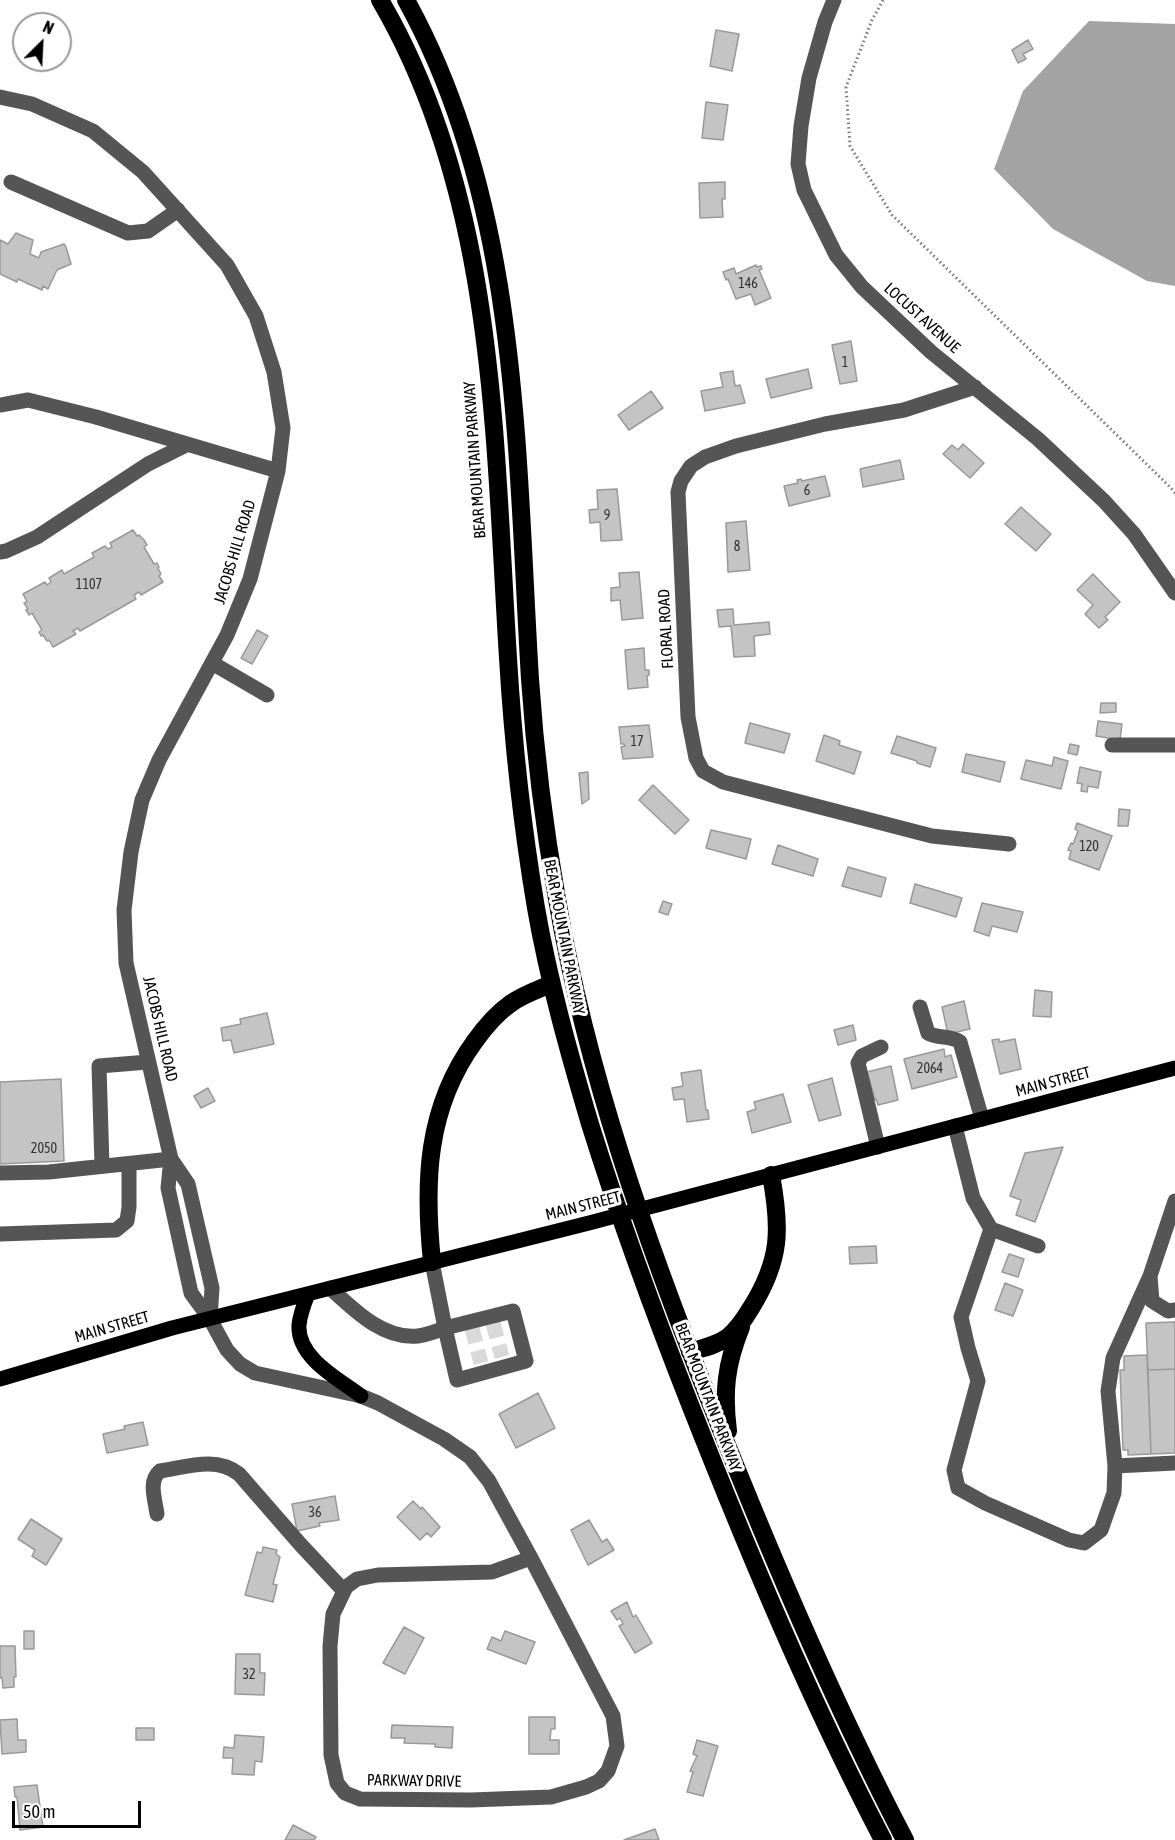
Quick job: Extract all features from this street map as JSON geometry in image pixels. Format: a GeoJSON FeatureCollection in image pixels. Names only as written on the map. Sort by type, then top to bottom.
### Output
{"type":"FeatureCollection","features":[{"type":"Feature","properties":{"kind":"highway","name":"BEAR MOUNTAIN PARKWAY"},"geometry":{"type":"LineString","coordinates":[[380,0],[418,75],[440,133],[457,193],[476,285],[485,347],[495,451],[517,774],[528,858],[551,984],[571,1062],[626,1236],[714,1465],[821,1714],[883,1840]]}},
{"type":"Feature","properties":{"kind":"highway","name":"BEAR MOUNTAIN PARKWAY"},"geometry":{"type":"LineString","coordinates":[[406,0],[430,47],[462,128],[478,181],[495,261],[518,450],[530,683],[546,832],[572,979],[590,1048],[644,1231],[690,1352],[793,1603],[839,1706],[905,1840]]}},
{"type":"Feature","properties":{"kind":"highway"},"geometry":{"type":"LineString","coordinates":[[432,1262],[427,1209],[429,1157],[435,1125],[451,1083],[468,1051],[497,1014],[518,999],[551,984]]}},
{"type":"Feature","properties":{"kind":"highway"},"geometry":{"type":"LineString","coordinates":[[690,1352],[718,1343],[737,1329],[765,1284],[776,1254],[778,1222],[771,1175]]}},
{"type":"Feature","properties":{"kind":"highway"},"geometry":{"type":"LineString","coordinates":[[732,1457],[726,1413],[726,1378],[733,1348],[744,1319]]}},
{"type":"Feature","properties":{"kind":"main road","name":"MAIN STREET"},"geometry":{"type":"LineString","coordinates":[[0,1378],[172,1328],[589,1223],[1175,1068]]}},
{"type":"Feature","properties":{"kind":"main road"},"geometry":{"type":"LineString","coordinates":[[308,1294],[299,1326],[304,1348],[310,1357],[361,1396]]}},
{"type":"Feature","properties":{"kind":"street","name":"LOCUST AVENUE"},"geometry":{"type":"LineString","coordinates":[[831,1],[809,78],[801,126],[798,164],[804,190],[836,255],[862,287],[931,352],[1038,439],[1104,501],[1134,534],[1175,593]]}},
{"type":"Feature","properties":{"kind":"street","name":"JACOBS HILL ROAD"},"geometry":{"type":"LineString","coordinates":[[0,97],[32,104],[93,131],[143,172],[227,265],[256,316],[274,372],[283,428],[278,471],[250,579],[227,635],[159,760],[142,800],[131,852],[124,910],[126,963],[171,1159],[168,1188],[191,1293],[210,1319]]}},
{"type":"Feature","properties":{"kind":"street"},"geometry":{"type":"LineString","coordinates":[[11,182],[128,233],[148,231],[178,210]]}},
{"type":"Feature","properties":{"kind":"street","name":"FLORAL ROAD"},"geometry":{"type":"LineString","coordinates":[[975,387],[904,410],[825,424],[736,446],[705,457],[691,466],[681,481],[678,492],[688,717],[696,758],[703,771],[723,782],[932,836],[1009,844]]}},
{"type":"Feature","properties":{"kind":"street"},"geometry":{"type":"LineString","coordinates":[[0,405],[28,400],[96,417],[278,471]]}},
{"type":"Feature","properties":{"kind":"street"},"geometry":{"type":"LineString","coordinates":[[0,552],[37,537],[148,464],[188,444]]}},
{"type":"Feature","properties":{"kind":"street"},"geometry":{"type":"LineString","coordinates":[[212,663],[267,694]]}},
{"type":"Feature","properties":{"kind":"street"},"geometry":{"type":"LineString","coordinates":[[1112,745],[1175,745]]}},
{"type":"Feature","properties":{"kind":"street"},"geometry":{"type":"LineString","coordinates":[[920,1007],[928,1033],[934,1036],[956,1038],[960,1042],[982,1119]]}},
{"type":"Feature","properties":{"kind":"street"},"geometry":{"type":"LineString","coordinates":[[878,1147],[858,1063],[862,1056],[881,1047]]}},
{"type":"Feature","properties":{"kind":"street"},"geometry":{"type":"LineString","coordinates":[[102,1166],[99,1066],[148,1062]]}},
{"type":"Feature","properties":{"kind":"street"},"geometry":{"type":"LineString","coordinates":[[955,1126],[973,1198],[991,1229],[1038,1246]]}},
{"type":"Feature","properties":{"kind":"street","name":"JACOBS HILL ROAD"},"geometry":{"type":"LineString","coordinates":[[171,1159],[188,1184],[212,1288],[210,1319]]}},
{"type":"Feature","properties":{"kind":"street"},"geometry":{"type":"LineString","coordinates":[[0,1173],[49,1172],[171,1159]]}},
{"type":"Feature","properties":{"kind":"street"},"geometry":{"type":"LineString","coordinates":[[0,1234],[116,1230],[127,1221],[129,1164]]}},
{"type":"Feature","properties":{"kind":"street"},"geometry":{"type":"LineString","coordinates":[[991,1229],[961,1317],[978,1381],[954,1470],[958,1488],[985,1503],[1069,1540],[1084,1543],[1101,1530],[1114,1494],[1115,1466],[1108,1391],[1113,1358],[1150,1276],[1174,1206]]}},
{"type":"Feature","properties":{"kind":"street"},"geometry":{"type":"LineString","coordinates":[[330,1288],[365,1320],[389,1332],[417,1336],[445,1328],[492,1320],[513,1311],[526,1361],[503,1362],[482,1368],[457,1380],[445,1328],[432,1262]]}},
{"type":"Feature","properties":{"kind":"street"},"geometry":{"type":"LineString","coordinates":[[1150,1276],[1152,1300],[1167,1311],[1175,1310]]}},
{"type":"Feature","properties":{"kind":"street","name":"PARKWAY DRIVE"},"geometry":{"type":"LineString","coordinates":[[210,1319],[227,1350],[240,1364],[255,1373],[361,1396],[444,1439],[470,1457],[489,1481],[613,1716],[617,1746],[608,1771],[599,1781],[586,1787],[551,1797],[471,1800],[360,1799],[345,1792],[338,1783],[331,1755],[330,1657],[333,1614],[344,1591]]}},
{"type":"Feature","properties":{"kind":"street"},"geometry":{"type":"LineString","coordinates":[[157,1514],[153,1482],[155,1475],[160,1471],[216,1463],[230,1467],[239,1474],[344,1591],[357,1579],[378,1575],[492,1572],[531,1558]]}},
{"type":"Feature","properties":{"kind":"street"},"geometry":{"type":"LineString","coordinates":[[1115,1466],[1175,1463]]}},
{"type":"Feature","properties":{"kind":"path"},"geometry":{"type":"LineString","coordinates":[[883,0],[872,20],[846,87],[850,146],[892,215],[1175,493]]}},
{"type":"Feature","properties":{"kind":"shaded area"},"geometry":{"type":"Polygon","coordinates":[[[1089,21],[1175,24],[1175,286],[1147,281],[1053,229],[994,169],[1023,91],[1089,21]]]}},
{"type":"Feature","properties":{"kind":"building"},"geometry":{"type":"Polygon","coordinates":[[[716,30],[739,34],[732,71],[710,66],[716,30]]]}},
{"type":"Feature","properties":{"kind":"building"},"geometry":{"type":"Polygon","coordinates":[[[1028,40],[1033,49],[1023,54],[1026,59],[1018,63],[1012,50],[1028,40]]]}},
{"type":"Feature","properties":{"kind":"building"},"geometry":{"type":"Polygon","coordinates":[[[706,102],[728,105],[723,140],[702,138],[706,102]]]}},
{"type":"Feature","properties":{"kind":"building"},"geometry":{"type":"Polygon","coordinates":[[[725,182],[725,199],[722,199],[723,217],[700,218],[699,183],[725,182]]]}},
{"type":"Feature","properties":{"kind":"building"},"geometry":{"type":"Polygon","coordinates":[[[16,233],[33,240],[30,254],[39,258],[41,252],[64,244],[66,247],[71,264],[57,270],[48,289],[43,286],[42,290],[0,274],[0,240],[8,244],[16,233]]]}},
{"type":"Feature","properties":{"kind":"building"},"geometry":{"type":"Polygon","coordinates":[[[756,265],[761,266],[762,269],[759,270],[771,298],[755,305],[751,294],[736,299],[723,272],[734,268],[736,274],[756,265]]]}},
{"type":"Feature","properties":{"kind":"building"},"geometry":{"type":"Polygon","coordinates":[[[851,341],[857,381],[840,384],[832,345],[851,341]]]}},
{"type":"Feature","properties":{"kind":"building"},"geometry":{"type":"Polygon","coordinates":[[[808,369],[812,388],[771,398],[766,379],[808,369]]]}},
{"type":"Feature","properties":{"kind":"building"},"geometry":{"type":"Polygon","coordinates":[[[733,371],[735,386],[740,385],[745,403],[705,411],[701,391],[723,387],[720,373],[733,371]]]}},
{"type":"Feature","properties":{"kind":"building"},"geometry":{"type":"Polygon","coordinates":[[[651,391],[663,408],[629,430],[618,415],[651,391]]]}},
{"type":"Feature","properties":{"kind":"building"},"geometry":{"type":"Polygon","coordinates":[[[963,444],[984,463],[970,478],[943,454],[952,445],[958,450],[963,444]]]}},
{"type":"Feature","properties":{"kind":"building"},"geometry":{"type":"Polygon","coordinates":[[[900,460],[904,479],[863,487],[860,469],[900,460]]]}},
{"type":"Feature","properties":{"kind":"building"},"geometry":{"type":"Polygon","coordinates":[[[825,476],[830,496],[789,506],[784,486],[798,483],[797,480],[801,479],[802,481],[825,476]]]}},
{"type":"Feature","properties":{"kind":"building"},"geometry":{"type":"Polygon","coordinates":[[[617,489],[622,540],[601,541],[600,522],[590,523],[589,510],[598,509],[597,490],[617,489]]]}},
{"type":"Feature","properties":{"kind":"building"},"geometry":{"type":"Polygon","coordinates":[[[1021,507],[1051,534],[1036,551],[1005,524],[1021,507]]]}},
{"type":"Feature","properties":{"kind":"building"},"geometry":{"type":"Polygon","coordinates":[[[746,521],[750,570],[728,572],[726,523],[746,521]]]}},
{"type":"Feature","properties":{"kind":"building"},"geometry":{"type":"Polygon","coordinates":[[[133,530],[147,545],[144,547],[154,564],[157,563],[161,574],[159,576],[163,582],[141,595],[139,592],[134,595],[136,599],[80,631],[78,628],[73,631],[76,634],[53,647],[49,640],[41,636],[39,632],[42,630],[32,613],[29,615],[26,610],[28,609],[24,603],[27,602],[23,594],[45,582],[47,585],[51,582],[49,578],[62,570],[64,574],[94,557],[92,553],[105,546],[108,549],[112,547],[110,543],[133,530]]]}},
{"type":"Feature","properties":{"kind":"building"},"geometry":{"type":"Polygon","coordinates":[[[639,572],[643,618],[622,620],[620,600],[611,601],[611,588],[620,587],[619,573],[639,572]]]}},
{"type":"Feature","properties":{"kind":"building"},"geometry":{"type":"Polygon","coordinates":[[[1093,574],[1120,602],[1105,617],[1108,620],[1099,628],[1085,614],[1093,605],[1077,590],[1093,574]]]}},
{"type":"Feature","properties":{"kind":"building"},"geometry":{"type":"Polygon","coordinates":[[[733,609],[734,625],[769,622],[770,634],[754,636],[755,656],[734,657],[731,626],[719,627],[717,610],[733,609]]]}},
{"type":"Feature","properties":{"kind":"building"},"geometry":{"type":"Polygon","coordinates":[[[257,630],[268,636],[252,664],[241,658],[257,630]]]}},
{"type":"Feature","properties":{"kind":"building"},"geometry":{"type":"Polygon","coordinates":[[[644,648],[645,670],[649,670],[648,687],[628,689],[625,650],[644,648]]]}},
{"type":"Feature","properties":{"kind":"building"},"geometry":{"type":"Polygon","coordinates":[[[1101,703],[1116,703],[1116,712],[1100,713],[1101,703]]]}},
{"type":"Feature","properties":{"kind":"building"},"geometry":{"type":"Polygon","coordinates":[[[1098,721],[1122,724],[1120,740],[1096,736],[1098,721]]]}},
{"type":"Feature","properties":{"kind":"building"},"geometry":{"type":"Polygon","coordinates":[[[750,723],[790,734],[784,753],[745,743],[750,723]]]}},
{"type":"Feature","properties":{"kind":"building"},"geometry":{"type":"Polygon","coordinates":[[[649,725],[653,757],[623,759],[621,747],[625,746],[621,744],[619,727],[649,725]]]}},
{"type":"Feature","properties":{"kind":"building"},"geometry":{"type":"Polygon","coordinates":[[[824,735],[840,741],[839,745],[861,752],[854,774],[816,761],[824,735]]]}},
{"type":"Feature","properties":{"kind":"building"},"geometry":{"type":"Polygon","coordinates":[[[897,736],[936,748],[930,767],[891,753],[897,736]]]}},
{"type":"Feature","properties":{"kind":"building"},"geometry":{"type":"Polygon","coordinates":[[[1070,744],[1079,746],[1077,755],[1068,753],[1070,744]]]}},
{"type":"Feature","properties":{"kind":"building"},"geometry":{"type":"Polygon","coordinates":[[[966,754],[1005,762],[1000,782],[962,772],[966,754]]]}},
{"type":"Feature","properties":{"kind":"building"},"geometry":{"type":"Polygon","coordinates":[[[1054,757],[1068,761],[1061,789],[1021,779],[1026,760],[1052,766],[1054,757]]]}},
{"type":"Feature","properties":{"kind":"building"},"geometry":{"type":"Polygon","coordinates":[[[1080,767],[1101,772],[1098,788],[1088,786],[1087,792],[1081,791],[1082,784],[1077,783],[1080,767]]]}},
{"type":"Feature","properties":{"kind":"building"},"geometry":{"type":"Polygon","coordinates":[[[588,772],[589,799],[582,804],[579,773],[588,772]]]}},
{"type":"Feature","properties":{"kind":"building"},"geometry":{"type":"Polygon","coordinates":[[[653,785],[689,820],[675,834],[639,800],[653,785]]]}},
{"type":"Feature","properties":{"kind":"building"},"geometry":{"type":"Polygon","coordinates":[[[1119,809],[1130,810],[1128,826],[1118,826],[1119,809]]]}},
{"type":"Feature","properties":{"kind":"building"},"geometry":{"type":"Polygon","coordinates":[[[1077,823],[1112,836],[1099,870],[1069,859],[1071,851],[1068,850],[1078,831],[1075,829],[1077,823]]]}},
{"type":"Feature","properties":{"kind":"building"},"geometry":{"type":"Polygon","coordinates":[[[711,830],[751,839],[746,859],[706,848],[711,830]]]}},
{"type":"Feature","properties":{"kind":"building"},"geometry":{"type":"Polygon","coordinates":[[[778,845],[818,859],[813,876],[772,864],[778,845]]]}},
{"type":"Feature","properties":{"kind":"building"},"geometry":{"type":"Polygon","coordinates":[[[848,867],[886,878],[881,897],[842,886],[848,867]]]}},
{"type":"Feature","properties":{"kind":"building"},"geometry":{"type":"Polygon","coordinates":[[[915,884],[962,898],[956,917],[910,903],[915,884]]]}},
{"type":"Feature","properties":{"kind":"building"},"geometry":{"type":"Polygon","coordinates":[[[663,901],[672,904],[668,915],[659,912],[663,901]]]}},
{"type":"Feature","properties":{"kind":"building"},"geometry":{"type":"Polygon","coordinates":[[[982,903],[1023,912],[1017,932],[992,926],[989,936],[974,931],[982,903]]]}},
{"type":"Feature","properties":{"kind":"building"},"geometry":{"type":"Polygon","coordinates":[[[1035,990],[1052,992],[1051,1017],[1033,1016],[1035,990]]]}},
{"type":"Feature","properties":{"kind":"building"},"geometry":{"type":"Polygon","coordinates":[[[964,1001],[970,1029],[948,1034],[942,1007],[964,1001]]]}},
{"type":"Feature","properties":{"kind":"building"},"geometry":{"type":"Polygon","coordinates":[[[267,1013],[274,1044],[234,1053],[231,1040],[223,1041],[221,1028],[241,1024],[240,1019],[267,1013]]]}},
{"type":"Feature","properties":{"kind":"building"},"geometry":{"type":"Polygon","coordinates":[[[853,1025],[856,1040],[838,1045],[834,1030],[853,1025]]]}},
{"type":"Feature","properties":{"kind":"building"},"geometry":{"type":"Polygon","coordinates":[[[999,1039],[999,1042],[1015,1039],[1021,1069],[1000,1074],[992,1040],[999,1039]]]}},
{"type":"Feature","properties":{"kind":"building"},"geometry":{"type":"Polygon","coordinates":[[[944,1049],[945,1057],[951,1055],[957,1077],[912,1089],[904,1059],[944,1049]]]}},
{"type":"Feature","properties":{"kind":"building"},"geometry":{"type":"Polygon","coordinates":[[[891,1066],[898,1100],[878,1105],[867,1072],[891,1066]]]}},
{"type":"Feature","properties":{"kind":"building"},"geometry":{"type":"Polygon","coordinates":[[[701,1070],[709,1119],[687,1122],[684,1099],[674,1100],[672,1088],[683,1086],[681,1073],[701,1070]]]}},
{"type":"Feature","properties":{"kind":"building"},"geometry":{"type":"Polygon","coordinates":[[[832,1078],[841,1115],[819,1121],[808,1085],[832,1078]]]}},
{"type":"Feature","properties":{"kind":"building"},"geometry":{"type":"Polygon","coordinates":[[[61,1079],[64,1161],[0,1164],[0,1082],[61,1079]]]}},
{"type":"Feature","properties":{"kind":"building"},"geometry":{"type":"Polygon","coordinates":[[[208,1088],[215,1101],[201,1108],[194,1096],[208,1088]]]}},
{"type":"Feature","properties":{"kind":"building"},"geometry":{"type":"Polygon","coordinates":[[[783,1094],[791,1122],[752,1133],[747,1112],[756,1109],[754,1102],[783,1094]]]}},
{"type":"Feature","properties":{"kind":"building"},"geometry":{"type":"Polygon","coordinates":[[[1063,1147],[1035,1222],[1016,1215],[1021,1200],[1010,1196],[1025,1153],[1063,1147]]]}},
{"type":"Feature","properties":{"kind":"building"},"geometry":{"type":"Polygon","coordinates":[[[876,1246],[877,1263],[850,1264],[849,1247],[876,1246]]]}},
{"type":"Feature","properties":{"kind":"building"},"geometry":{"type":"Polygon","coordinates":[[[1009,1254],[1024,1259],[1018,1277],[1002,1272],[1009,1254]]]}},
{"type":"Feature","properties":{"kind":"building"},"geometry":{"type":"Polygon","coordinates":[[[1005,1283],[1023,1290],[1013,1316],[995,1310],[1005,1283]]]}},
{"type":"Feature","properties":{"kind":"building"},"geometry":{"type":"Polygon","coordinates":[[[1175,1322],[1175,1369],[1148,1370],[1146,1323],[1175,1322]]]}},
{"type":"Feature","properties":{"kind":"building"},"geometry":{"type":"Polygon","coordinates":[[[1147,1355],[1151,1454],[1128,1455],[1128,1450],[1123,1450],[1120,1370],[1124,1370],[1124,1356],[1147,1355]]]}},
{"type":"Feature","properties":{"kind":"building"},"geometry":{"type":"Polygon","coordinates":[[[1175,1369],[1175,1453],[1151,1454],[1148,1370],[1175,1369]]]}},
{"type":"Feature","properties":{"kind":"building"},"geometry":{"type":"Polygon","coordinates":[[[538,1393],[555,1428],[516,1448],[499,1414],[538,1393]]]}},
{"type":"Feature","properties":{"kind":"building"},"geometry":{"type":"Polygon","coordinates":[[[143,1422],[148,1445],[107,1453],[103,1434],[143,1422]]]}},
{"type":"Feature","properties":{"kind":"building"},"geometry":{"type":"Polygon","coordinates":[[[335,1496],[339,1520],[319,1523],[320,1526],[297,1531],[292,1504],[335,1496]]]}},
{"type":"Feature","properties":{"kind":"building"},"geometry":{"type":"Polygon","coordinates":[[[413,1501],[421,1509],[422,1507],[440,1527],[431,1537],[427,1533],[420,1540],[397,1517],[413,1501]]]}},
{"type":"Feature","properties":{"kind":"building"},"geometry":{"type":"Polygon","coordinates":[[[31,1519],[62,1539],[46,1565],[32,1556],[35,1550],[18,1539],[31,1519]]]}},
{"type":"Feature","properties":{"kind":"building"},"geometry":{"type":"Polygon","coordinates":[[[589,1520],[602,1542],[607,1539],[614,1550],[588,1565],[571,1530],[589,1520]]]}},
{"type":"Feature","properties":{"kind":"building"},"geometry":{"type":"Polygon","coordinates":[[[263,1547],[277,1550],[276,1554],[280,1557],[273,1584],[277,1585],[273,1602],[245,1595],[257,1552],[262,1553],[263,1547]]]}},
{"type":"Feature","properties":{"kind":"building"},"geometry":{"type":"Polygon","coordinates":[[[627,1602],[633,1617],[636,1615],[652,1643],[635,1653],[619,1626],[623,1624],[620,1618],[617,1620],[611,1611],[627,1602]]]}},
{"type":"Feature","properties":{"kind":"building"},"geometry":{"type":"Polygon","coordinates":[[[404,1627],[424,1638],[405,1674],[383,1663],[404,1627]]]}},
{"type":"Feature","properties":{"kind":"building"},"geometry":{"type":"Polygon","coordinates":[[[24,1631],[34,1631],[34,1649],[24,1649],[24,1631]]]}},
{"type":"Feature","properties":{"kind":"building"},"geometry":{"type":"Polygon","coordinates":[[[505,1631],[535,1642],[526,1664],[487,1649],[492,1637],[501,1641],[505,1631]]]}},
{"type":"Feature","properties":{"kind":"building"},"geometry":{"type":"Polygon","coordinates":[[[0,1646],[15,1646],[14,1687],[3,1688],[2,1678],[0,1678],[0,1646]]]}},
{"type":"Feature","properties":{"kind":"building"},"geometry":{"type":"Polygon","coordinates":[[[236,1654],[260,1654],[260,1673],[265,1673],[264,1695],[235,1694],[236,1654]]]}},
{"type":"Feature","properties":{"kind":"building"},"geometry":{"type":"Polygon","coordinates":[[[529,1717],[555,1717],[555,1729],[551,1729],[550,1740],[559,1740],[559,1754],[529,1754],[529,1717]]]}},
{"type":"Feature","properties":{"kind":"building"},"geometry":{"type":"Polygon","coordinates":[[[17,1719],[18,1740],[26,1740],[26,1752],[2,1754],[0,1720],[17,1719]]]}},
{"type":"Feature","properties":{"kind":"building"},"geometry":{"type":"Polygon","coordinates":[[[392,1725],[453,1727],[452,1748],[435,1747],[435,1744],[404,1743],[405,1738],[391,1738],[392,1725]]]}},
{"type":"Feature","properties":{"kind":"building"},"geometry":{"type":"Polygon","coordinates":[[[136,1728],[154,1728],[154,1740],[136,1740],[136,1728]]]}},
{"type":"Feature","properties":{"kind":"building"},"geometry":{"type":"Polygon","coordinates":[[[235,1735],[264,1737],[262,1762],[255,1761],[254,1775],[232,1774],[233,1758],[223,1758],[224,1747],[234,1748],[235,1735]]]}},
{"type":"Feature","properties":{"kind":"building"},"geometry":{"type":"Polygon","coordinates":[[[697,1740],[718,1746],[703,1796],[687,1792],[693,1772],[690,1771],[697,1756],[693,1754],[697,1740]]]}},
{"type":"Feature","properties":{"kind":"building"},"geometry":{"type":"Polygon","coordinates":[[[37,1785],[43,1827],[20,1830],[14,1787],[37,1785]]]}},
{"type":"Feature","properties":{"kind":"building"},"geometry":{"type":"Polygon","coordinates":[[[293,1825],[316,1837],[314,1840],[285,1840],[293,1825]]]}},
{"type":"Feature","properties":{"kind":"building"},"geometry":{"type":"Polygon","coordinates":[[[655,1829],[659,1840],[624,1840],[638,1835],[655,1829]]]}},
{"type":"Feature","properties":{"kind":"tunnel"},"geometry":{"type":"LineString","coordinates":[[493,1323],[502,1357]]}},
{"type":"Feature","properties":{"kind":"tunnel"},"geometry":{"type":"LineString","coordinates":[[472,1328],[481,1363]]}}]}
